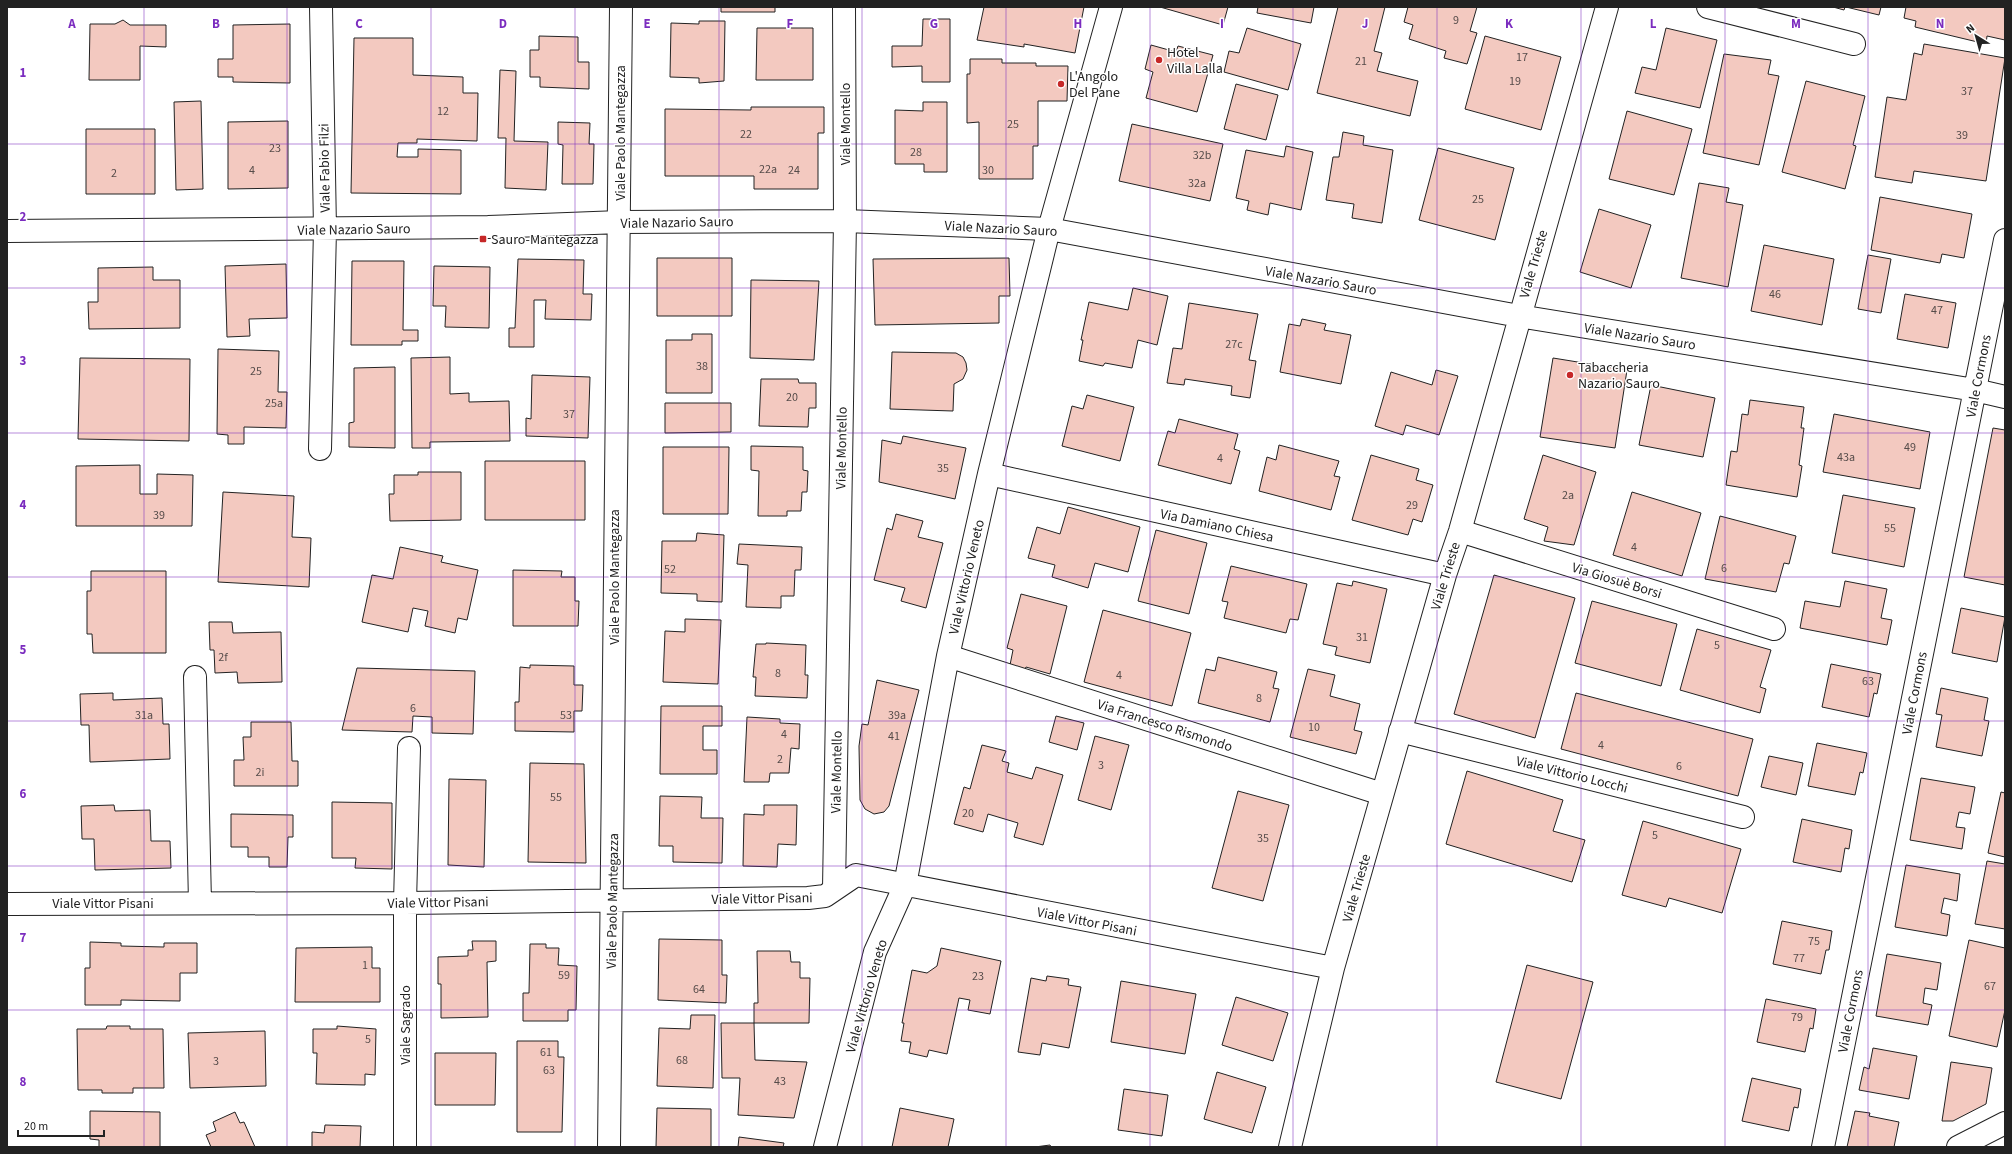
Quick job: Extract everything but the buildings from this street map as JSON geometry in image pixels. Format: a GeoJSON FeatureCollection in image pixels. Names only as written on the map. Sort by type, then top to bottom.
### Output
{"type":"FeatureCollection","features":[{"type":"Feature","properties":{"kind":"street","name":"Viale Fabio Filzi"},"geometry":{"type":"LineString","coordinates":[[320,449],[325,229],[321,7]]}},
{"type":"Feature","properties":{"kind":"street","name":"Viale Paolo Mantegazza"},"geometry":{"type":"LineString","coordinates":[[609,1147],[614,538],[620,222],[620,7]]}},
{"type":"Feature","properties":{"kind":"street","name":"Viale Montello"},"geometry":{"type":"LineString","coordinates":[[834,889],[846,221],[844,7]]}},
{"type":"Feature","properties":{"kind":"street","name":"Viale Vittorio Veneto"},"geometry":{"type":"LineString","coordinates":[[825,1147],[875,952],[905,885],[948,656],[989,474],[1048,229],[1111,7]]}},
{"type":"Feature","properties":{"kind":"street","name":"Viale Trieste"},"geometry":{"type":"LineString","coordinates":[[1290,1147],[1333,968],[1445,575],[1460,531],[1519,316],[1607,7]]}},
{"type":"Feature","properties":{"kind":"street"},"geometry":{"type":"LineString","coordinates":[[1708,7],[1854,44]]}},
{"type":"Feature","properties":{"kind":"street","name":"Viale Nazario Sauro"},"geometry":{"type":"LineString","coordinates":[[7,231],[325,229],[488,227],[620,222],[846,221],[1048,229],[1519,316],[1975,390],[2005,397]]}},
{"type":"Feature","properties":{"kind":"street","name":"Viale Cormons"},"geometry":{"type":"LineString","coordinates":[[1823,1147],[2005,240]]}},
{"type":"Feature","properties":{"kind":"street","name":"Via Damiano Chiesa"},"geometry":{"type":"LineString","coordinates":[[989,474],[1445,575]]}},
{"type":"Feature","properties":{"kind":"street","name":"Via Giosuè Borsi"},"geometry":{"type":"LineString","coordinates":[[1460,531],[1774,628]]}},
{"type":"Feature","properties":{"kind":"street","name":"Via Francesco Rismondo"},"geometry":{"type":"LineString","coordinates":[[948,656],[1382,794]]}},
{"type":"Feature","properties":{"kind":"street"},"geometry":{"type":"LineString","coordinates":[[196,678],[200,903]]}},
{"type":"Feature","properties":{"kind":"street","name":"Viale Vittorio Locchi"},"geometry":{"type":"LineString","coordinates":[[1400,731],[1743,817]]}},
{"type":"Feature","properties":{"kind":"street","name":"Viale Sagrado"},"geometry":{"type":"LineString","coordinates":[[405,1147],[405,903],[409,748]]}},
{"type":"Feature","properties":{"kind":"street","name":"Viale Vittor Pisani"},"geometry":{"type":"LineString","coordinates":[[7,904],[405,903],[808,898],[825,896],[856,875],[1333,968]]}},
{"type":"Feature","properties":{"kind":"street"},"geometry":{"type":"LineString","coordinates":[[1958,1147],[2005,1123]]}},
{"type":"Feature","properties":{"kind":"place","name":"Hotel Villa Lalla"},"geometry":{"type":"Point","coordinates":[1159,60]}},
{"type":"Feature","properties":{"kind":"place","name":"L'Angolo Del Pane"},"geometry":{"type":"Point","coordinates":[1061,84]}},
{"type":"Feature","properties":{"kind":"place","name":"Sauro-Mantegazza"},"geometry":{"type":"Point","coordinates":[483,239]}},
{"type":"Feature","properties":{"kind":"place","name":"Tabaccheria Nazario Sauro"},"geometry":{"type":"Point","coordinates":[1570,375]}}]}
